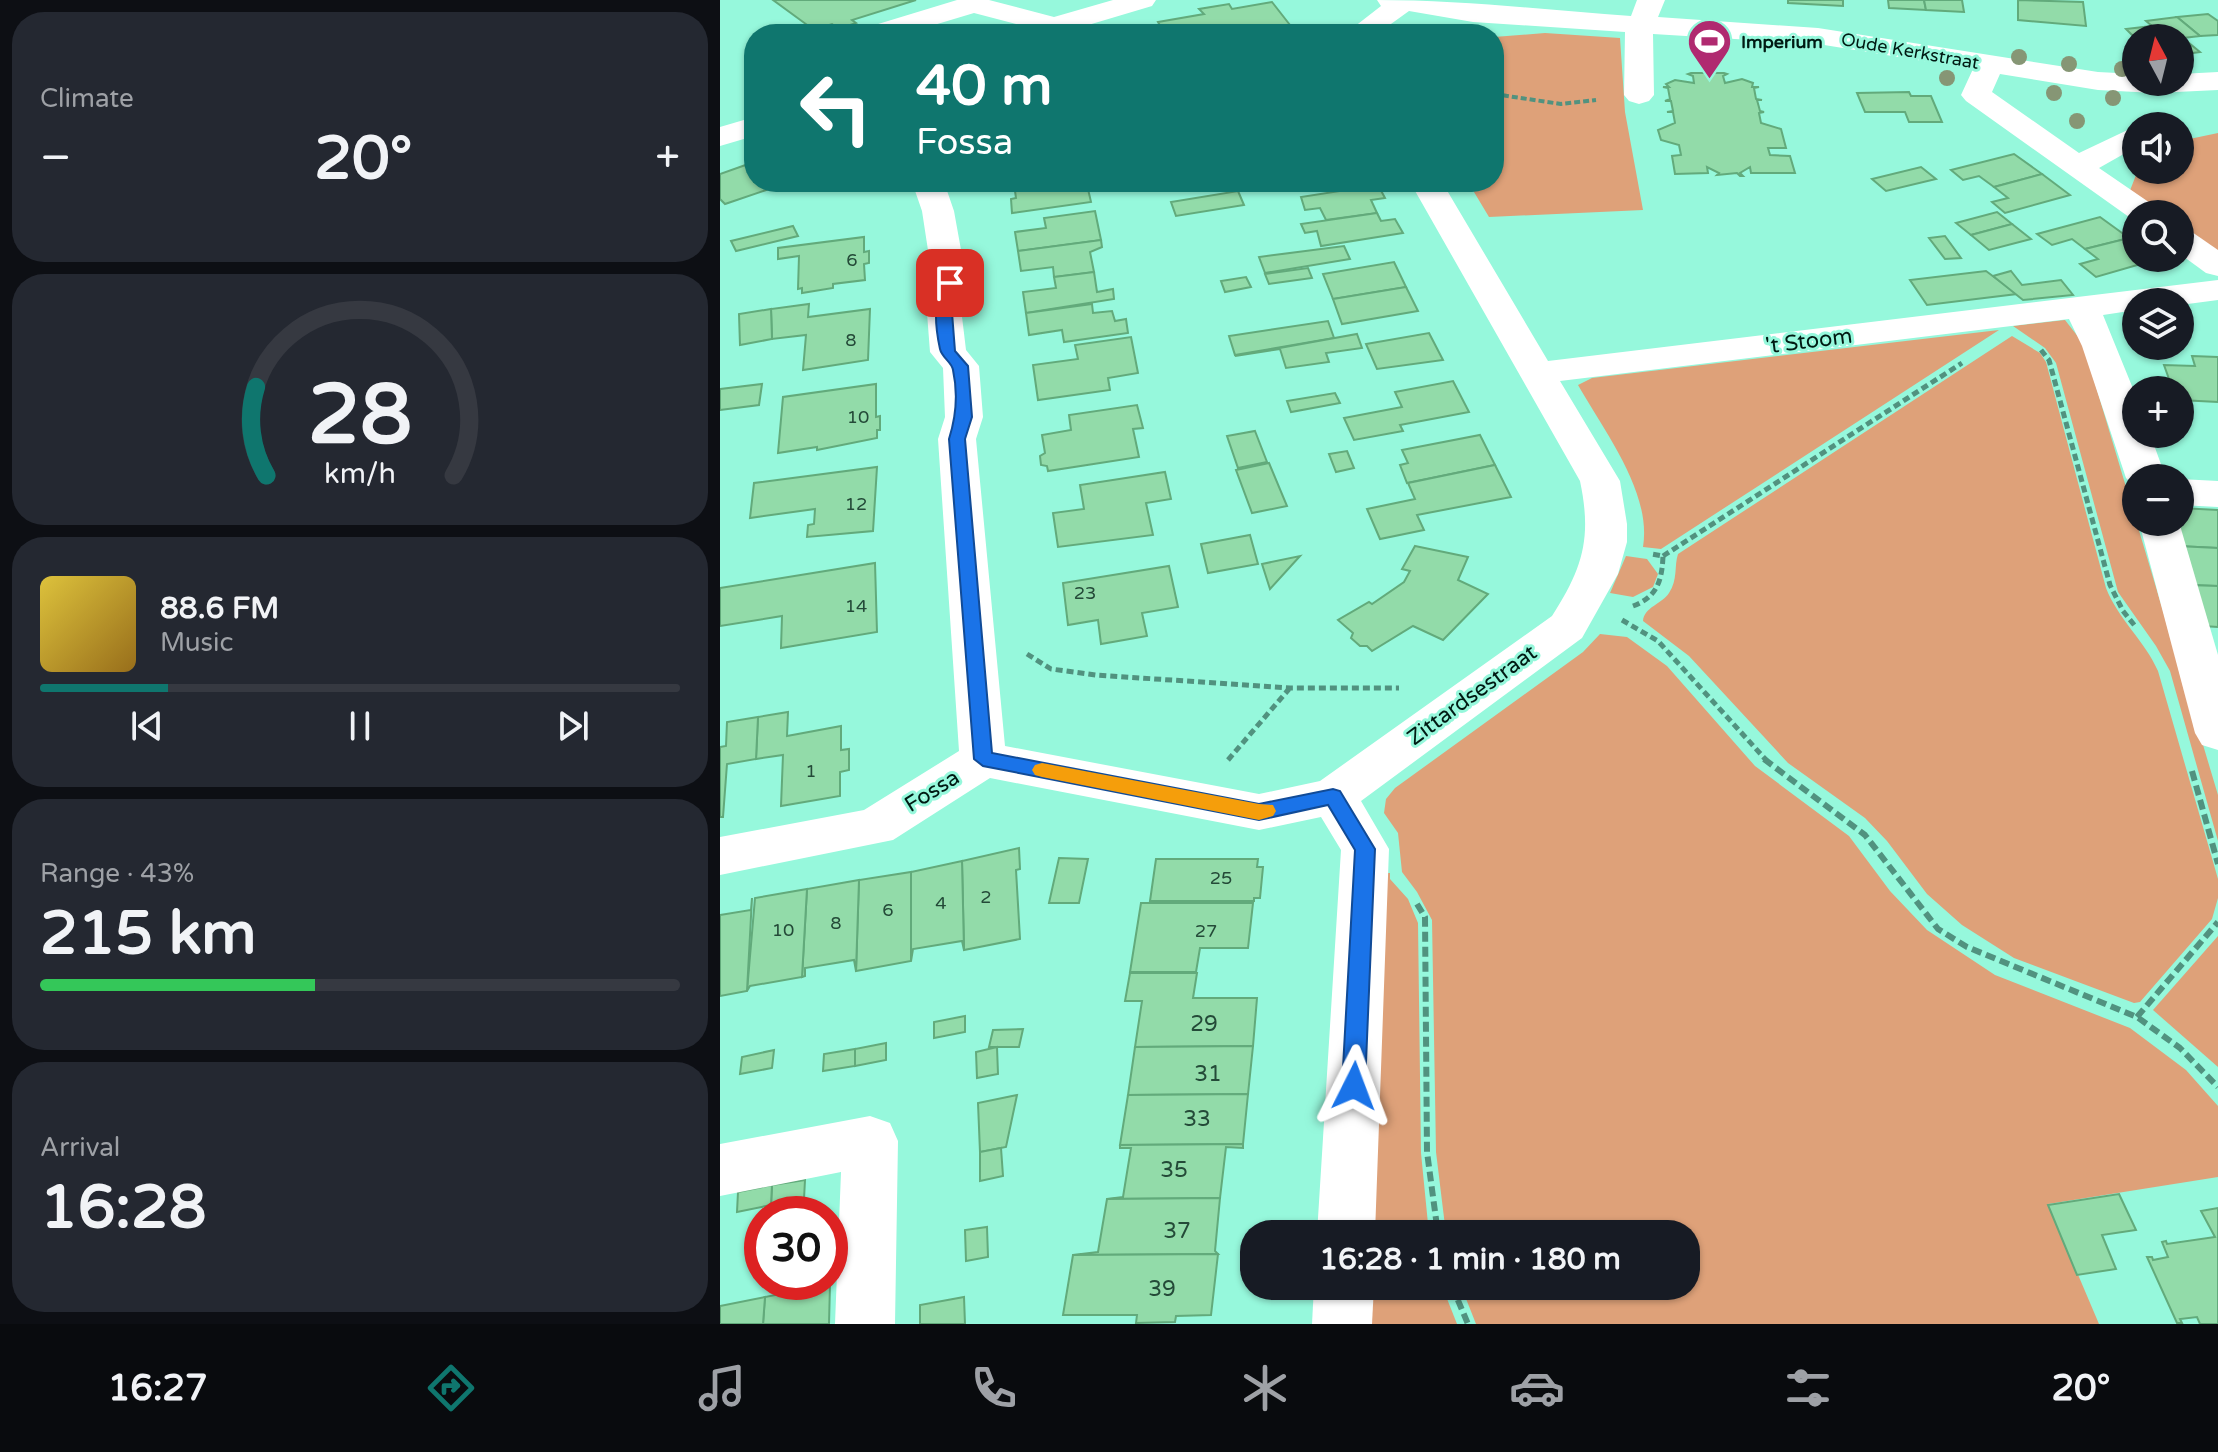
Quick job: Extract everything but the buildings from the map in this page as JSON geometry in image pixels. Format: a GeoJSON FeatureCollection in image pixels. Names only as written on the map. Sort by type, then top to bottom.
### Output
{"type":"FeatureCollection","features":[{"type":"Feature","properties":{"kind":"street"},"geometry":{"type":"LineString","coordinates":[[1061,24],[1142,0]]}},
{"type":"Feature","properties":{"kind":"street"},"geometry":{"type":"LineString","coordinates":[[1371,24],[1397,2]]}},
{"type":"Feature","properties":{"kind":"street","name":"Oude Kerkstraat"},"geometry":{"type":"LineString","coordinates":[[1397,2],[1473,14],[1646,12],[2098,81],[2122,82]]}},
{"type":"Feature","properties":{"kind":"street"},"geometry":{"type":"LineString","coordinates":[[908,24],[973,4],[1025,24]]}},
{"type":"Feature","properties":{"kind":"street"},"geometry":{"type":"LineString","coordinates":[[1639,95],[1637,38],[1646,12]]}},
{"type":"Feature","properties":{"kind":"street"},"geometry":{"type":"LineString","coordinates":[[1989,65],[1976,95],[2124,200]]}},
{"type":"Feature","properties":{"kind":"street","name":"Oude Kerkstraat"},"geometry":{"type":"LineString","coordinates":[[2194,82],[2218,81]]}},
{"type":"Feature","properties":{"kind":"street"},"geometry":{"type":"LineString","coordinates":[[720,137],[744,129]]}},
{"type":"Feature","properties":{"kind":"street"},"geometry":{"type":"LineString","coordinates":[[2077,167],[2122,143]]}},
{"type":"Feature","properties":{"kind":"street"},"geometry":{"type":"LineString","coordinates":[[931,192],[938,211],[950,283],[943,300],[948,352],[961,366],[964,417],[957,439],[975,630],[983,759]]}},
{"type":"Feature","properties":{"kind":"street","name":"Zittardsestraat"},"geometry":{"type":"LineString","coordinates":[[1333,796],[1567,627],[1608,548],[1609,514],[1600,481],[1432,192]]}},
{"type":"Feature","properties":{"kind":"street"},"geometry":{"type":"LineString","coordinates":[[2194,249],[2218,266]]}},
{"type":"Feature","properties":{"kind":"street","name":"'t Stoom"},"geometry":{"type":"LineString","coordinates":[[1537,373],[2000,319],[2218,290]]}},
{"type":"Feature","properties":{"kind":"street"},"geometry":{"type":"LineString","coordinates":[[2082,308],[2100,346],[2141,464]]}},
{"type":"Feature","properties":{"kind":"street"},"geometry":{"type":"LineString","coordinates":[[2194,493],[2218,494]]}},
{"type":"Feature","properties":{"kind":"street"},"geometry":{"type":"LineString","coordinates":[[2163,536],[2218,733]]}},
{"type":"Feature","properties":{"kind":"street","name":"Fossa"},"geometry":{"type":"LineString","coordinates":[[720,856],[876,827],[983,759],[1259,812],[1333,796]]}},
{"type":"Feature","properties":{"kind":"street"},"geometry":{"type":"LineString","coordinates":[[1333,796],[1365,849],[1347,1220]]}},
{"type":"Feature","properties":{"kind":"street"},"geometry":{"type":"LineString","coordinates":[[720,1170],[870,1141],[865,1324]]}},
{"type":"Feature","properties":{"kind":"street"},"geometry":{"type":"LineString","coordinates":[[1342,1324],[1343,1300]]}},
{"type":"Feature","properties":{"kind":"path"},"geometry":{"type":"LineString","coordinates":[[1504,95],[1561,104],[1639,95]]}},
{"type":"Feature","properties":{"kind":"path"},"geometry":{"type":"LineString","coordinates":[[1663,556],[2010,331],[2000,319]]}},
{"type":"Feature","properties":{"kind":"path"},"geometry":{"type":"LineString","coordinates":[[1581,604],[1609,612],[1658,641],[1732,720],[1761,757],[1865,835],[1938,929],[1967,947],[2137,1017],[2180,1048],[2218,1087]]}},
{"type":"Feature","properties":{"kind":"path"},"geometry":{"type":"LineString","coordinates":[[975,630],[1020,621],[1024,651],[1034,661],[1051,669],[1096,675],[1290,688],[1404,688]]}},
{"type":"Feature","properties":{"kind":"path"},"geometry":{"type":"LineString","coordinates":[[1193,799],[1290,688]]}},
{"type":"Feature","properties":{"kind":"path"},"geometry":{"type":"LineString","coordinates":[[1411,896],[1425,917],[1427,1152],[1436,1220]]}},
{"type":"Feature","properties":{"kind":"path"},"geometry":{"type":"LineString","coordinates":[[2137,1017],[2218,922]]}},
{"type":"Feature","properties":{"kind":"path"},"geometry":{"type":"LineString","coordinates":[[1458,1300],[1468,1324]]}},
{"type":"Feature","properties":{"kind":"shaded area"},"geometry":{"type":"Polygon","coordinates":[[[1545,33],[1620,38],[1625,112],[1643,210],[1489,217],[1474,192],[1504,192],[1504,36],[1545,33]]]}},
{"type":"Feature","properties":{"kind":"shaded area"},"geometry":{"type":"Polygon","coordinates":[[[2218,133],[2218,252],[2194,237],[2194,200],[2139,200],[2129,193],[2133,184],[2194,184],[2194,138],[2218,133]]]}},
{"type":"Feature","properties":{"kind":"shaded area"},"geometry":{"type":"Polygon","coordinates":[[[2065,320],[2083,343],[2122,474],[2122,536],[2141,536],[2218,795],[2218,841],[2170,671],[2118,592],[2056,363],[2045,348],[2013,326],[2065,320]]]}},
{"type":"Feature","properties":{"kind":"shaded area"},"geometry":{"type":"Polygon","coordinates":[[[1999,330],[1661,549],[1643,547],[1644,526],[1633,484],[1578,385],[1592,378],[1999,330]]]}},
{"type":"Feature","properties":{"kind":"shaded area"},"geometry":{"type":"Polygon","coordinates":[[[2012,336],[2040,353],[2046,362],[2106,588],[2158,671],[2218,879],[2218,898],[2212,919],[2140,1002],[2134,1003],[2014,958],[1962,925],[1927,894],[1887,841],[1865,818],[1788,763],[1689,656],[1643,621],[1646,612],[1666,597],[1672,588],[1678,554],[2012,336]]]}},
{"type":"Feature","properties":{"kind":"shaded area"},"geometry":{"type":"Polygon","coordinates":[[[1626,556],[1647,559],[1658,574],[1653,587],[1633,597],[1610,593],[1626,556]]]}},
{"type":"Feature","properties":{"kind":"shaded area"},"geometry":{"type":"Polygon","coordinates":[[[1600,634],[1627,637],[1667,666],[1755,766],[1849,836],[1890,891],[1927,930],[1995,975],[2130,1028],[2186,1070],[2218,1106],[2218,1177],[2048,1204],[2099,1324],[1476,1324],[1467,1300],[1700,1300],[1700,1220],[1444,1220],[1436,1152],[1432,920],[1402,872],[1398,833],[1384,813],[1386,799],[1395,788],[1583,652],[1600,634]]]}},
{"type":"Feature","properties":{"kind":"shaded area"},"geometry":{"type":"Polygon","coordinates":[[[1383,873],[1390,873],[1390,879],[1408,899],[1418,923],[1421,1153],[1428,1220],[1372,1220],[1383,873]]]}},
{"type":"Feature","properties":{"kind":"shaded area"},"geometry":{"type":"Polygon","coordinates":[[[2218,936],[2218,1067],[2153,1010],[2218,936]]]}},
{"type":"Feature","properties":{"kind":"shaded area"},"geometry":{"type":"Polygon","coordinates":[[[1370,1300],[1448,1300],[1457,1324],[1369,1324],[1370,1300]]]}},
{"type":"Feature","properties":{"kind":"slow traffic"},"geometry":{"type":"LineString","coordinates":[[1042,770],[1266,811]]}},
{"type":"Feature","properties":{"kind":"place","name":"Imperium"},"geometry":{"type":"Point","coordinates":[1710,81]}},
{"type":"Feature","properties":{"kind":"route"},"geometry":{"type":"LineString","coordinates":[[950,283],[943,300],[948,352],[961,366],[964,417],[957,439],[975,630],[983,759],[1259,812],[1333,796],[1365,849],[1354,1086]]}}]}
